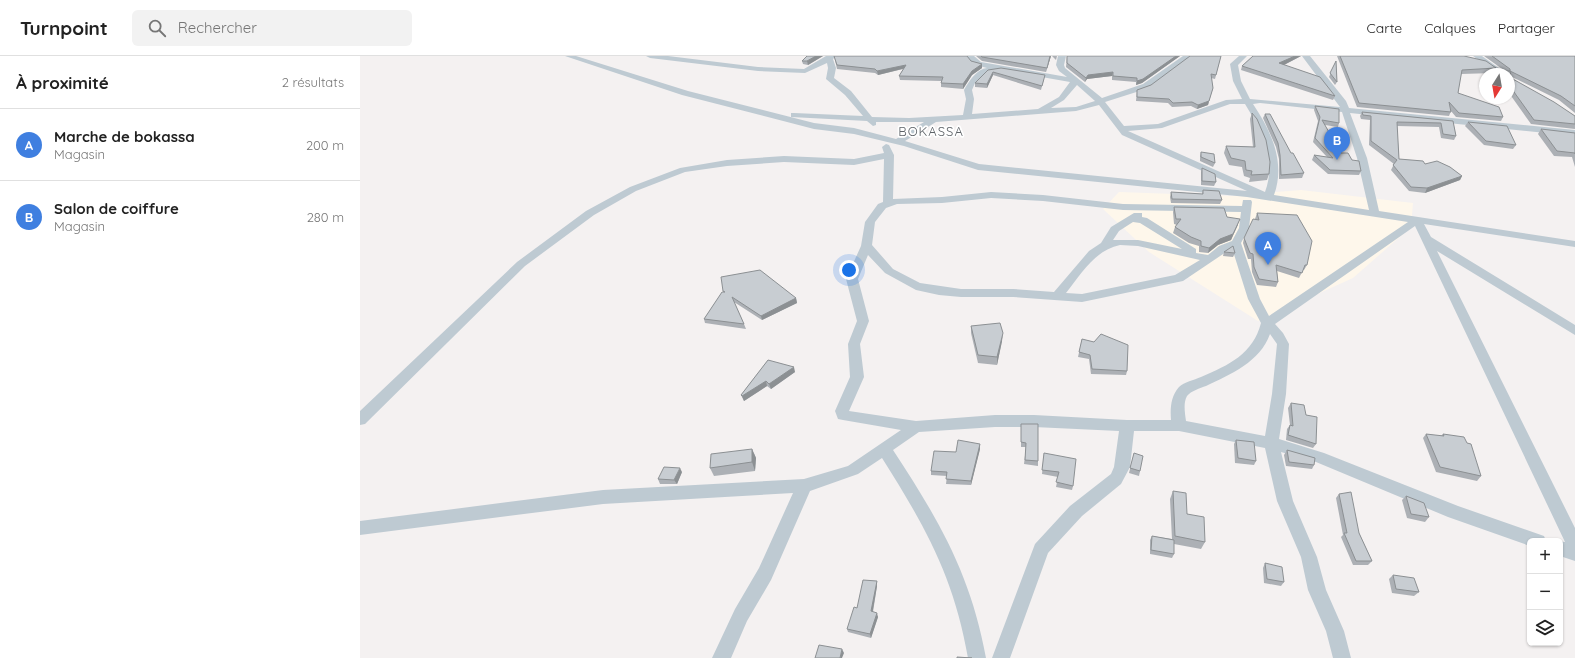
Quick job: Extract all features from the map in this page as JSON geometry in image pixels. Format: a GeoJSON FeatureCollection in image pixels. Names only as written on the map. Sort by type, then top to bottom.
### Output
{"type":"FeatureCollection","features":[{"type":"Feature","properties":{"kind":"street"},"geometry":{"type":"LineString","coordinates":[[569,56],[685,93],[772,114],[814,126],[854,131],[907,144],[978,167],[1247,194],[1388,216],[1412,224],[1575,244]]}},
{"type":"Feature","properties":{"kind":"street"},"geometry":{"type":"LineString","coordinates":[[650,56],[758,69],[805,71],[815,67],[831,57],[832,68],[830,79],[848,93],[871,118],[880,138],[880,143],[886,146],[889,155],[888,203]]}},
{"type":"Feature","properties":{"kind":"street"},"geometry":{"type":"LineString","coordinates":[[970,56],[979,64],[1075,81]]}},
{"type":"Feature","properties":{"kind":"street"},"geometry":{"type":"LineString","coordinates":[[1062,56],[1060,65],[1075,81],[1100,101],[1121,129],[1268,197]]}},
{"type":"Feature","properties":{"kind":"street"},"geometry":{"type":"LineString","coordinates":[[772,114],[909,121],[1076,109],[1146,86],[1188,56]]}},
{"type":"Feature","properties":{"kind":"street"},"geometry":{"type":"LineString","coordinates":[[1243,56],[1234,64],[1234,69],[1236,78],[1265,129],[1272,157],[1274,177],[1268,197]]}},
{"type":"Feature","properties":{"kind":"street"},"geometry":{"type":"LineString","coordinates":[[1306,56],[1343,103],[1344,110],[1362,158],[1375,214]]}},
{"type":"Feature","properties":{"kind":"street"},"geometry":{"type":"LineString","coordinates":[[1477,56],[1494,68]]}},
{"type":"Feature","properties":{"kind":"street"},"geometry":{"type":"LineString","coordinates":[[979,64],[982,72]]}},
{"type":"Feature","properties":{"kind":"street"},"geometry":{"type":"LineString","coordinates":[[967,116],[970,99],[968,90],[972,82],[982,72],[990,69],[1001,69]]}},
{"type":"Feature","properties":{"kind":"street"},"geometry":{"type":"LineString","coordinates":[[1032,112],[1058,102],[1072,88],[1075,81]]}},
{"type":"Feature","properties":{"kind":"street"},"geometry":{"type":"LineString","coordinates":[[1121,129],[1159,126],[1229,102],[1248,101],[1272,102],[1575,133]]}},
{"type":"Feature","properties":{"kind":"street"},"geometry":{"type":"LineString","coordinates":[[897,142],[934,119]]}},
{"type":"Feature","properties":{"kind":"street"},"geometry":{"type":"LineString","coordinates":[[360,420],[521,264],[590,213],[633,188],[684,170],[727,163],[784,160],[854,162],[889,155]]}},
{"type":"Feature","properties":{"kind":"street"},"geometry":{"type":"LineString","coordinates":[[866,246],[889,271],[916,286],[939,291],[961,293],[1013,293],[1092,297],[1179,278],[1210,259],[1223,248],[1236,243],[1244,228],[1247,194]]}},
{"type":"Feature","properties":{"kind":"street"},"geometry":{"type":"LineString","coordinates":[[1246,209],[1149,208],[1043,198],[982,195],[942,200],[896,201],[882,206],[870,222],[866,246],[852,279],[863,320],[854,344],[857,377],[842,412],[843,416],[916,427],[995,421],[1034,421],[1127,426],[1179,425],[1271,443],[1333,462],[1454,512],[1529,538]]}},
{"type":"Feature","properties":{"kind":"street"},"geometry":{"type":"LineString","coordinates":[[1105,245],[1115,229],[1149,208]]}},
{"type":"Feature","properties":{"kind":"street"},"geometry":{"type":"LineString","coordinates":[[1131,218],[1143,220],[1174,241],[1210,259]]}},
{"type":"Feature","properties":{"kind":"street"},"geometry":{"type":"LineString","coordinates":[[1412,224],[1426,239],[1575,331]]}},
{"type":"Feature","properties":{"kind":"street"},"geometry":{"type":"LineString","coordinates":[[1179,425],[1178,402],[1180,394],[1186,389],[1242,361],[1259,343],[1266,332],[1267,323],[1412,224]]}},
{"type":"Feature","properties":{"kind":"street"},"geometry":{"type":"LineString","coordinates":[[1426,239],[1575,545]]}},
{"type":"Feature","properties":{"kind":"street"},"geometry":{"type":"LineString","coordinates":[[1057,296],[1093,252],[1105,245],[1120,242],[1138,243],[1210,259]]}},
{"type":"Feature","properties":{"kind":"street"},"geometry":{"type":"LineString","coordinates":[[1236,243],[1254,299],[1267,323],[1279,336],[1283,344],[1279,374],[1279,394],[1271,443],[1281,488],[1309,557],[1318,590],[1336,631],[1342,658]]}},
{"type":"Feature","properties":{"kind":"street"},"geometry":{"type":"LineString","coordinates":[[1001,658],[1041,549],[1076,511],[1116,479],[1122,467],[1127,426]]}},
{"type":"Feature","properties":{"kind":"street"},"geometry":{"type":"LineString","coordinates":[[360,528],[602,497],[804,486],[830,479],[853,470],[916,427]]}},
{"type":"Feature","properties":{"kind":"street"},"geometry":{"type":"LineString","coordinates":[[884,449],[938,536],[952,564],[968,614],[977,658]]}},
{"type":"Feature","properties":{"kind":"street"},"geometry":{"type":"LineString","coordinates":[[721,658],[741,615],[765,574],[804,486]]}},
{"type":"Feature","properties":{"kind":"street"},"geometry":{"type":"LineString","coordinates":[[1563,549],[1575,553]]}},
{"type":"Feature","properties":{"kind":"shaded area"},"geometry":{"type":"Polygon","coordinates":[[[1301,190],[1413,203],[1411,227],[1353,278],[1258,321],[1149,252],[1103,209],[1119,192],[1230,196],[1301,190]]]}},
{"type":"Feature","properties":{"kind":"building"},"geometry":{"type":"Polygon","coordinates":[[[807,56],[816,56],[807,61],[802,61],[807,56]]]}},
{"type":"Feature","properties":{"kind":"building"},"geometry":{"type":"Polygon","coordinates":[[[834,56],[967,56],[971,61],[982,64],[972,71],[963,84],[941,83],[943,77],[899,76],[906,65],[877,71],[875,69],[837,65],[834,56]]]}},
{"type":"Feature","properties":{"kind":"building"},"geometry":{"type":"Polygon","coordinates":[[[981,56],[1050,56],[1047,68],[981,56]]]}},
{"type":"Feature","properties":{"kind":"building"},"geometry":{"type":"Polygon","coordinates":[[[1067,56],[1176,56],[1143,79],[1137,81],[1137,78],[1113,76],[1113,72],[1088,75],[1086,78],[1067,63],[1067,56]]]}},
{"type":"Feature","properties":{"kind":"building"},"geometry":{"type":"Polygon","coordinates":[[[1190,56],[1221,56],[1216,75],[1211,74],[1213,88],[1209,101],[1198,105],[1192,102],[1173,103],[1169,99],[1137,97],[1137,90],[1151,85],[1190,56]]]}},
{"type":"Feature","properties":{"kind":"building"},"geometry":{"type":"Polygon","coordinates":[[[1253,56],[1295,56],[1279,63],[1320,77],[1335,96],[1242,66],[1253,56]]]}},
{"type":"Feature","properties":{"kind":"building"},"geometry":{"type":"Polygon","coordinates":[[[1340,56],[1464,56],[1486,61],[1496,68],[1462,70],[1458,93],[1479,100],[1479,104],[1490,104],[1499,107],[1503,117],[1459,113],[1449,102],[1451,112],[1359,103],[1340,56]]]}},
{"type":"Feature","properties":{"kind":"building"},"geometry":{"type":"Polygon","coordinates":[[[1492,56],[1575,56],[1575,106],[1561,96],[1515,73],[1515,68],[1509,68],[1492,56]]]}},
{"type":"Feature","properties":{"kind":"building"},"geometry":{"type":"Polygon","coordinates":[[[1336,61],[1337,82],[1330,73],[1336,61]]]}},
{"type":"Feature","properties":{"kind":"building"},"geometry":{"type":"Polygon","coordinates":[[[1001,68],[1045,75],[1042,86],[993,72],[987,84],[975,83],[988,70],[1001,68]]]}},
{"type":"Feature","properties":{"kind":"building"},"geometry":{"type":"Polygon","coordinates":[[[1515,80],[1554,102],[1575,116],[1575,124],[1534,120],[1515,93],[1515,80]]]}},
{"type":"Feature","properties":{"kind":"building"},"geometry":{"type":"Polygon","coordinates":[[[1315,106],[1339,109],[1339,123],[1322,120],[1341,153],[1348,153],[1352,160],[1359,161],[1361,171],[1330,170],[1314,155],[1333,158],[1315,138],[1320,117],[1315,106]]]}},
{"type":"Feature","properties":{"kind":"building"},"geometry":{"type":"Polygon","coordinates":[[[1362,112],[1453,121],[1456,136],[1443,134],[1441,123],[1397,122],[1399,159],[1423,161],[1425,164],[1437,161],[1450,167],[1462,176],[1427,188],[1411,187],[1393,165],[1397,160],[1371,141],[1371,116],[1363,115],[1362,112]]]}},
{"type":"Feature","properties":{"kind":"building"},"geometry":{"type":"Polygon","coordinates":[[[1252,113],[1257,119],[1266,140],[1270,162],[1269,174],[1251,175],[1252,171],[1246,170],[1245,161],[1231,158],[1226,146],[1255,147],[1252,113]]]}},
{"type":"Feature","properties":{"kind":"building"},"geometry":{"type":"Polygon","coordinates":[[[1265,114],[1270,114],[1291,153],[1293,153],[1304,173],[1281,175],[1278,143],[1265,114]]]}},
{"type":"Feature","properties":{"kind":"building"},"geometry":{"type":"Polygon","coordinates":[[[1468,122],[1507,126],[1516,145],[1486,141],[1468,122]]]}},
{"type":"Feature","properties":{"kind":"building"},"geometry":{"type":"Polygon","coordinates":[[[1541,129],[1575,133],[1575,153],[1557,151],[1541,129]]]}},
{"type":"Feature","properties":{"kind":"building"},"geometry":{"type":"Polygon","coordinates":[[[1201,152],[1214,154],[1215,163],[1201,157],[1201,152]]]}},
{"type":"Feature","properties":{"kind":"building"},"geometry":{"type":"Polygon","coordinates":[[[1202,168],[1215,174],[1216,182],[1202,181],[1202,168]]]}},
{"type":"Feature","properties":{"kind":"building"},"geometry":{"type":"Polygon","coordinates":[[[1203,190],[1219,191],[1222,200],[1172,199],[1171,192],[1203,194],[1203,190]]]}},
{"type":"Feature","properties":{"kind":"building"},"geometry":{"type":"Polygon","coordinates":[[[1174,207],[1224,208],[1227,217],[1240,219],[1233,234],[1220,239],[1209,248],[1201,246],[1201,241],[1191,237],[1175,227],[1181,219],[1176,219],[1174,207]]]}},
{"type":"Feature","properties":{"kind":"building"},"geometry":{"type":"Polygon","coordinates":[[[1257,213],[1297,215],[1312,241],[1307,265],[1305,265],[1302,273],[1276,265],[1278,282],[1259,279],[1254,267],[1253,254],[1250,253],[1244,238],[1253,219],[1259,220],[1257,213]]]}},
{"type":"Feature","properties":{"kind":"building"},"geometry":{"type":"Polygon","coordinates":[[[1233,246],[1235,253],[1224,252],[1233,246]]]}},
{"type":"Feature","properties":{"kind":"building"},"geometry":{"type":"Polygon","coordinates":[[[760,270],[796,298],[761,316],[732,297],[744,324],[704,319],[722,292],[725,292],[723,291],[721,277],[760,270]]]}},
{"type":"Feature","properties":{"kind":"building"},"geometry":{"type":"Polygon","coordinates":[[[1000,323],[1003,333],[997,357],[978,355],[971,326],[1000,323]]]}},
{"type":"Feature","properties":{"kind":"building"},"geometry":{"type":"Polygon","coordinates":[[[1101,334],[1128,345],[1127,371],[1092,369],[1090,355],[1079,352],[1082,339],[1094,342],[1101,334]]]}},
{"type":"Feature","properties":{"kind":"building"},"geometry":{"type":"Polygon","coordinates":[[[768,360],[794,367],[769,384],[766,381],[742,396],[741,395],[768,360]]]}},
{"type":"Feature","properties":{"kind":"building"},"geometry":{"type":"Polygon","coordinates":[[[1291,403],[1304,405],[1306,415],[1317,417],[1316,444],[1288,435],[1290,425],[1293,426],[1291,403]]]}},
{"type":"Feature","properties":{"kind":"building"},"geometry":{"type":"Polygon","coordinates":[[[1021,424],[1038,424],[1038,461],[1025,460],[1026,443],[1021,442],[1021,424]]]}},
{"type":"Feature","properties":{"kind":"building"},"geometry":{"type":"Polygon","coordinates":[[[1426,434],[1444,436],[1443,434],[1464,437],[1467,443],[1471,444],[1481,476],[1440,467],[1426,434]]]}},
{"type":"Feature","properties":{"kind":"building"},"geometry":{"type":"Polygon","coordinates":[[[958,440],[980,444],[971,481],[946,479],[947,472],[931,471],[934,451],[956,452],[958,440]]]}},
{"type":"Feature","properties":{"kind":"building"},"geometry":{"type":"Polygon","coordinates":[[[1236,440],[1254,442],[1256,461],[1238,458],[1236,440]]]}},
{"type":"Feature","properties":{"kind":"building"},"geometry":{"type":"Polygon","coordinates":[[[752,449],[752,462],[710,468],[711,454],[752,449]]]}},
{"type":"Feature","properties":{"kind":"building"},"geometry":{"type":"Polygon","coordinates":[[[1287,450],[1315,458],[1314,465],[1289,462],[1287,450]]]}},
{"type":"Feature","properties":{"kind":"building"},"geometry":{"type":"Polygon","coordinates":[[[1044,453],[1076,459],[1073,486],[1056,482],[1059,472],[1042,470],[1044,453]]]}},
{"type":"Feature","properties":{"kind":"building"},"geometry":{"type":"Polygon","coordinates":[[[1134,453],[1143,456],[1140,471],[1130,468],[1134,453]]]}},
{"type":"Feature","properties":{"kind":"building"},"geometry":{"type":"Polygon","coordinates":[[[664,467],[680,468],[674,480],[658,479],[664,467]]]}},
{"type":"Feature","properties":{"kind":"building"},"geometry":{"type":"Polygon","coordinates":[[[1173,491],[1186,493],[1187,514],[1204,517],[1205,542],[1175,536],[1173,491]]]}},
{"type":"Feature","properties":{"kind":"building"},"geometry":{"type":"Polygon","coordinates":[[[1351,492],[1359,533],[1372,561],[1356,561],[1344,533],[1347,533],[1339,494],[1351,492]]]}},
{"type":"Feature","properties":{"kind":"building"},"geometry":{"type":"Polygon","coordinates":[[[1406,496],[1424,503],[1429,517],[1411,514],[1406,496]]]}},
{"type":"Feature","properties":{"kind":"building"},"geometry":{"type":"Polygon","coordinates":[[[1152,536],[1174,540],[1174,554],[1151,550],[1152,536]]]}},
{"type":"Feature","properties":{"kind":"building"},"geometry":{"type":"Polygon","coordinates":[[[1265,563],[1282,567],[1284,582],[1267,579],[1265,563]]]}},
{"type":"Feature","properties":{"kind":"building"},"geometry":{"type":"Polygon","coordinates":[[[1393,575],[1414,578],[1419,592],[1396,589],[1393,575]]]}},
{"type":"Feature","properties":{"kind":"building"},"geometry":{"type":"Polygon","coordinates":[[[863,580],[877,581],[871,611],[877,613],[870,634],[847,629],[854,607],[857,608],[863,580]]]}},
{"type":"Feature","properties":{"kind":"building"},"geometry":{"type":"Polygon","coordinates":[[[819,645],[842,649],[840,658],[815,658],[819,645]]]}},
{"type":"Feature","properties":{"kind":"place","name":"Salon de coiffure"},"geometry":{"type":"Point","coordinates":[1337,160]}},
{"type":"Feature","properties":{"kind":"place","name":"Marche de bokassa"},"geometry":{"type":"Point","coordinates":[1268,265]}},
{"type":"Feature","properties":{"kind":"district","name":"BOKASSA"},"geometry":{"type":"Point","coordinates":[931,131]}}]}
